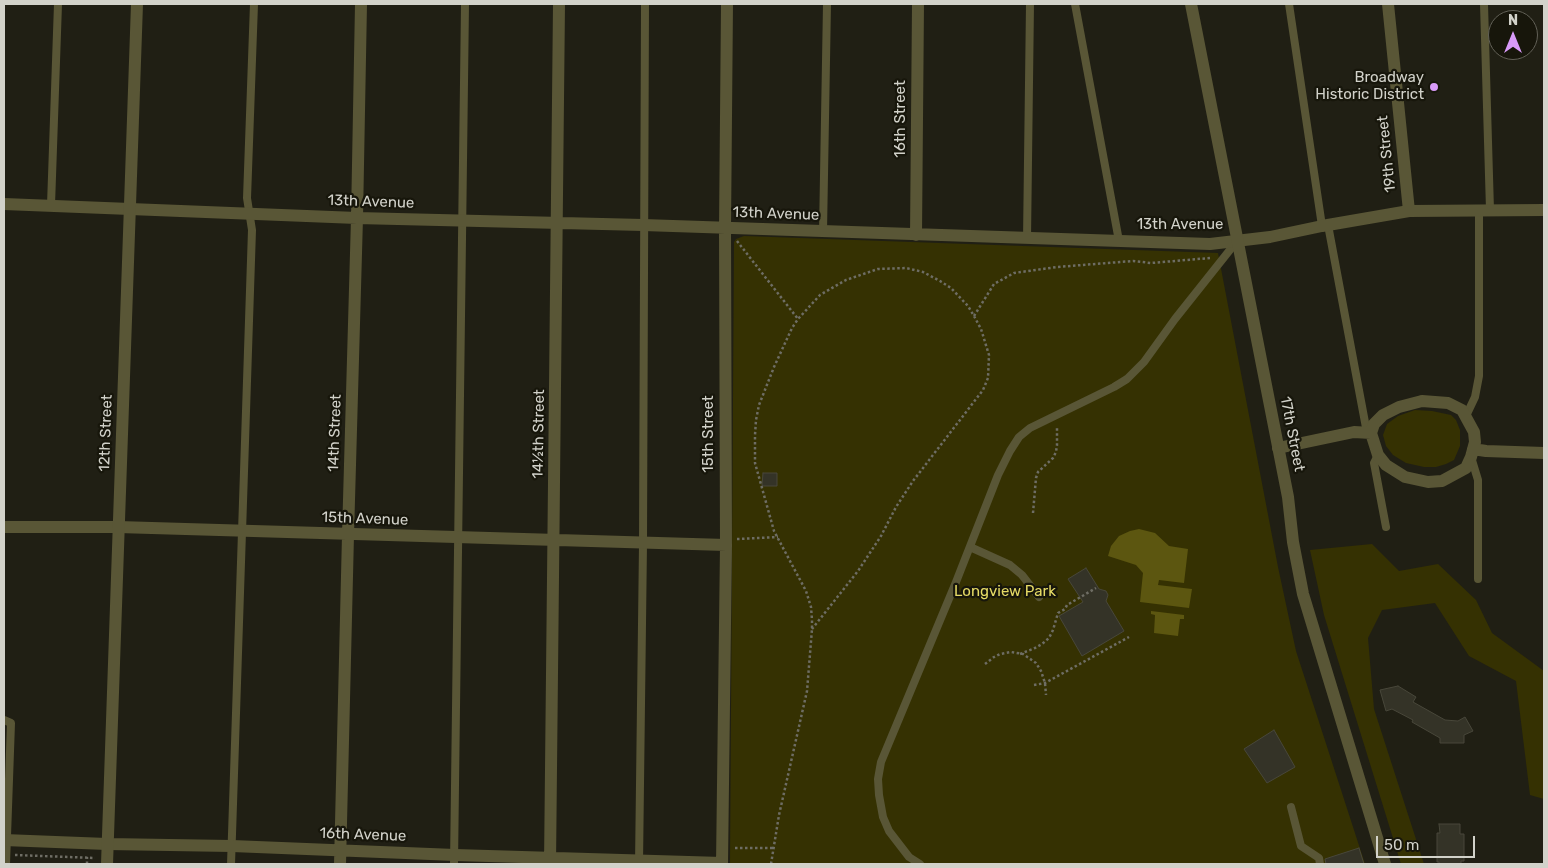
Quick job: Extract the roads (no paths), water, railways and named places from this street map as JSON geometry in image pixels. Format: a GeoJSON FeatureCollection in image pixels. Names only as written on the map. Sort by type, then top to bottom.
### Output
{"type":"FeatureCollection","features":[{"type":"Feature","properties":{"kind":"street","name":"12th Street"},"geometry":{"type":"LineString","coordinates":[[102,861],[107,844],[137,4]]}},
{"type":"Feature","properties":{"kind":"street","name":"14th Street"},"geometry":{"type":"LineString","coordinates":[[340,864],[358,218],[361,4]]}},
{"type":"Feature","properties":{"kind":"street","name":"14½th Street"},"geometry":{"type":"LineString","coordinates":[[550,861],[559,4]]}},
{"type":"Feature","properties":{"kind":"street","name":"15th Street"},"geometry":{"type":"LineString","coordinates":[[722,863],[726,542],[725,229],[727,4]]}},
{"type":"Feature","properties":{"kind":"street","name":"16th Street"},"geometry":{"type":"LineString","coordinates":[[916,235],[918,4]]}},
{"type":"Feature","properties":{"kind":"street","name":"17th Street"},"geometry":{"type":"LineString","coordinates":[[1191,4],[1288,497],[1303,594],[1385,864]]}},
{"type":"Feature","properties":{"kind":"street","name":"19th Street"},"geometry":{"type":"LineString","coordinates":[[1388,4],[1409,211]]}},
{"type":"Feature","properties":{"kind":"street","name":"13th Avenue"},"geometry":{"type":"LineString","coordinates":[[4,204],[358,218],[1210,244],[1270,237],[1325,225],[1409,211],[1544,210]]}},
{"type":"Feature","properties":{"kind":"street"},"geometry":{"type":"LineString","coordinates":[[1422,401],[1448,403],[1462,410],[1474,432],[1475,442],[1466,468],[1442,481],[1428,482],[1405,477],[1386,465],[1378,455],[1369,433],[1374,424],[1383,415],[1399,407],[1422,401]]}},
{"type":"Feature","properties":{"kind":"street"},"geometry":{"type":"LineString","coordinates":[[1278,448],[1354,432],[1369,433]]}},
{"type":"Feature","properties":{"kind":"street"},"geometry":{"type":"LineString","coordinates":[[1472,453],[1544,453]]}},
{"type":"Feature","properties":{"kind":"street","name":"15th Avenue"},"geometry":{"type":"LineString","coordinates":[[4,526],[118,527],[643,544],[726,542]]}},
{"type":"Feature","properties":{"kind":"street","name":"16th Avenue"},"geometry":{"type":"LineString","coordinates":[[5,840],[232,846],[454,859],[722,863]]}},
{"type":"Feature","properties":{"kind":"lane"},"geometry":{"type":"LineString","coordinates":[[51,205],[58,4]]}},
{"type":"Feature","properties":{"kind":"lane"},"geometry":{"type":"LineString","coordinates":[[231,864],[252,230],[247,198],[254,4]]}},
{"type":"Feature","properties":{"kind":"lane"},"geometry":{"type":"LineString","coordinates":[[454,859],[465,4]]}},
{"type":"Feature","properties":{"kind":"lane"},"geometry":{"type":"LineString","coordinates":[[639,862],[643,544],[645,4]]}},
{"type":"Feature","properties":{"kind":"lane"},"geometry":{"type":"LineString","coordinates":[[823,232],[826,4]]}},
{"type":"Feature","properties":{"kind":"lane"},"geometry":{"type":"LineString","coordinates":[[1026,239],[1030,4]]}},
{"type":"Feature","properties":{"kind":"lane"},"geometry":{"type":"LineString","coordinates":[[1074,4],[1120,241]]}},
{"type":"Feature","properties":{"kind":"lane"},"geometry":{"type":"LineString","coordinates":[[1289,4],[1325,225],[1369,433]]}},
{"type":"Feature","properties":{"kind":"lane"},"geometry":{"type":"LineString","coordinates":[[1466,416],[1476,397],[1479,376],[1484,210],[1484,4]]}},
{"type":"Feature","properties":{"kind":"lane"},"geometry":{"type":"LineString","coordinates":[[920,864],[909,856],[889,831],[883,817],[878,779],[881,762],[998,475],[1019,437],[1030,428],[1127,379],[1144,362],[1175,319],[1237,241]]}},
{"type":"Feature","properties":{"kind":"lane"},"geometry":{"type":"LineString","coordinates":[[1472,453],[1478,480],[1478,578]]}},
{"type":"Feature","properties":{"kind":"lane"},"geometry":{"type":"LineString","coordinates":[[1378,455],[1374,463],[1386,527]]}},
{"type":"Feature","properties":{"kind":"lane"},"geometry":{"type":"LineString","coordinates":[[970,547],[1010,565],[1022,575],[1039,597]]}},
{"type":"Feature","properties":{"kind":"lane"},"geometry":{"type":"LineString","coordinates":[[4,720],[11,723],[5,840],[6,864]]}},
{"type":"Feature","properties":{"kind":"lane"},"geometry":{"type":"LineString","coordinates":[[1291,807],[1301,846],[1318,858],[1320,864]]}},
{"type":"Feature","properties":{"kind":"place","name":"Broadway Historic District"},"geometry":{"type":"Point","coordinates":[1434,87]}},
{"type":"Feature","properties":{"kind":"park label","name":"Longview Park"},"geometry":{"type":"Point","coordinates":[1005,592]}}]}
